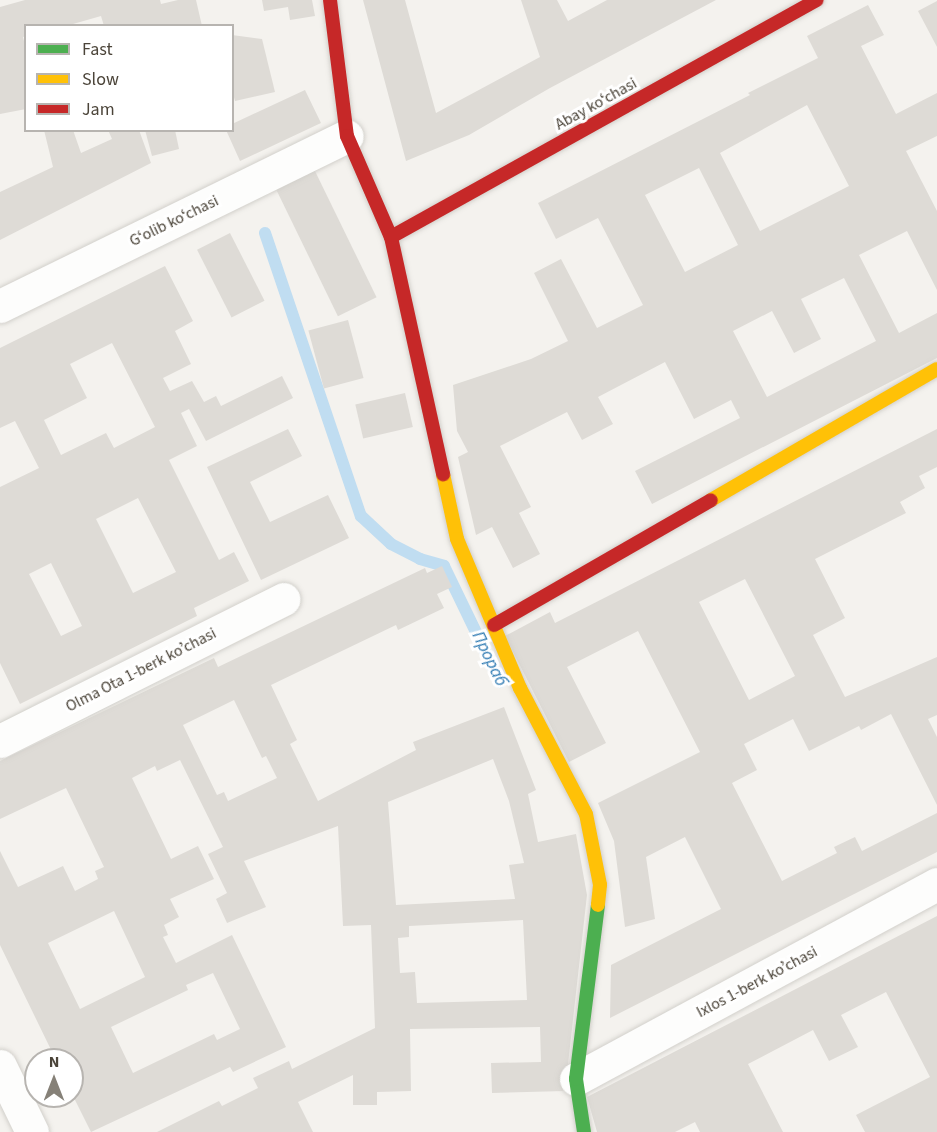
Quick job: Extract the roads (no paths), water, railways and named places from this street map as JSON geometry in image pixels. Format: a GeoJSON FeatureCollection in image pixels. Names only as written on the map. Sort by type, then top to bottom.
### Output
{"type":"FeatureCollection","features":[{"type":"Feature","properties":{"kind":"street"},"geometry":{"type":"LineString","coordinates":[[330,0],[347,136],[391,237],[457,539],[519,688],[586,814],[600,885],[576,1079],[584,1132]]}},
{"type":"Feature","properties":{"kind":"street","name":"Abay koʻchasi"},"geometry":{"type":"LineString","coordinates":[[391,237],[817,0]]}},
{"type":"Feature","properties":{"kind":"street","name":"Gʻolib koʻchasi"},"geometry":{"type":"LineString","coordinates":[[0,306],[347,136]]}},
{"type":"Feature","properties":{"kind":"street"},"geometry":{"type":"LineString","coordinates":[[494,625],[937,369]]}},
{"type":"Feature","properties":{"kind":"street","name":"Olma Ota 1-berk koʼchasi"},"geometry":{"type":"LineString","coordinates":[[0,741],[283,599]]}},
{"type":"Feature","properties":{"kind":"street","name":"Ixlos 1-berk koʼchasi"},"geometry":{"type":"LineString","coordinates":[[576,1079],[937,884]]}},
{"type":"Feature","properties":{"kind":"street"},"geometry":{"type":"LineString","coordinates":[[0,1066],[32,1132]]}},
{"type":"Feature","properties":{"kind":"waterway","name":"Прораб"},"geometry":{"type":"LineString","coordinates":[[265,233],[361,516],[391,544],[420,559],[444,566],[500,682]]}}]}
